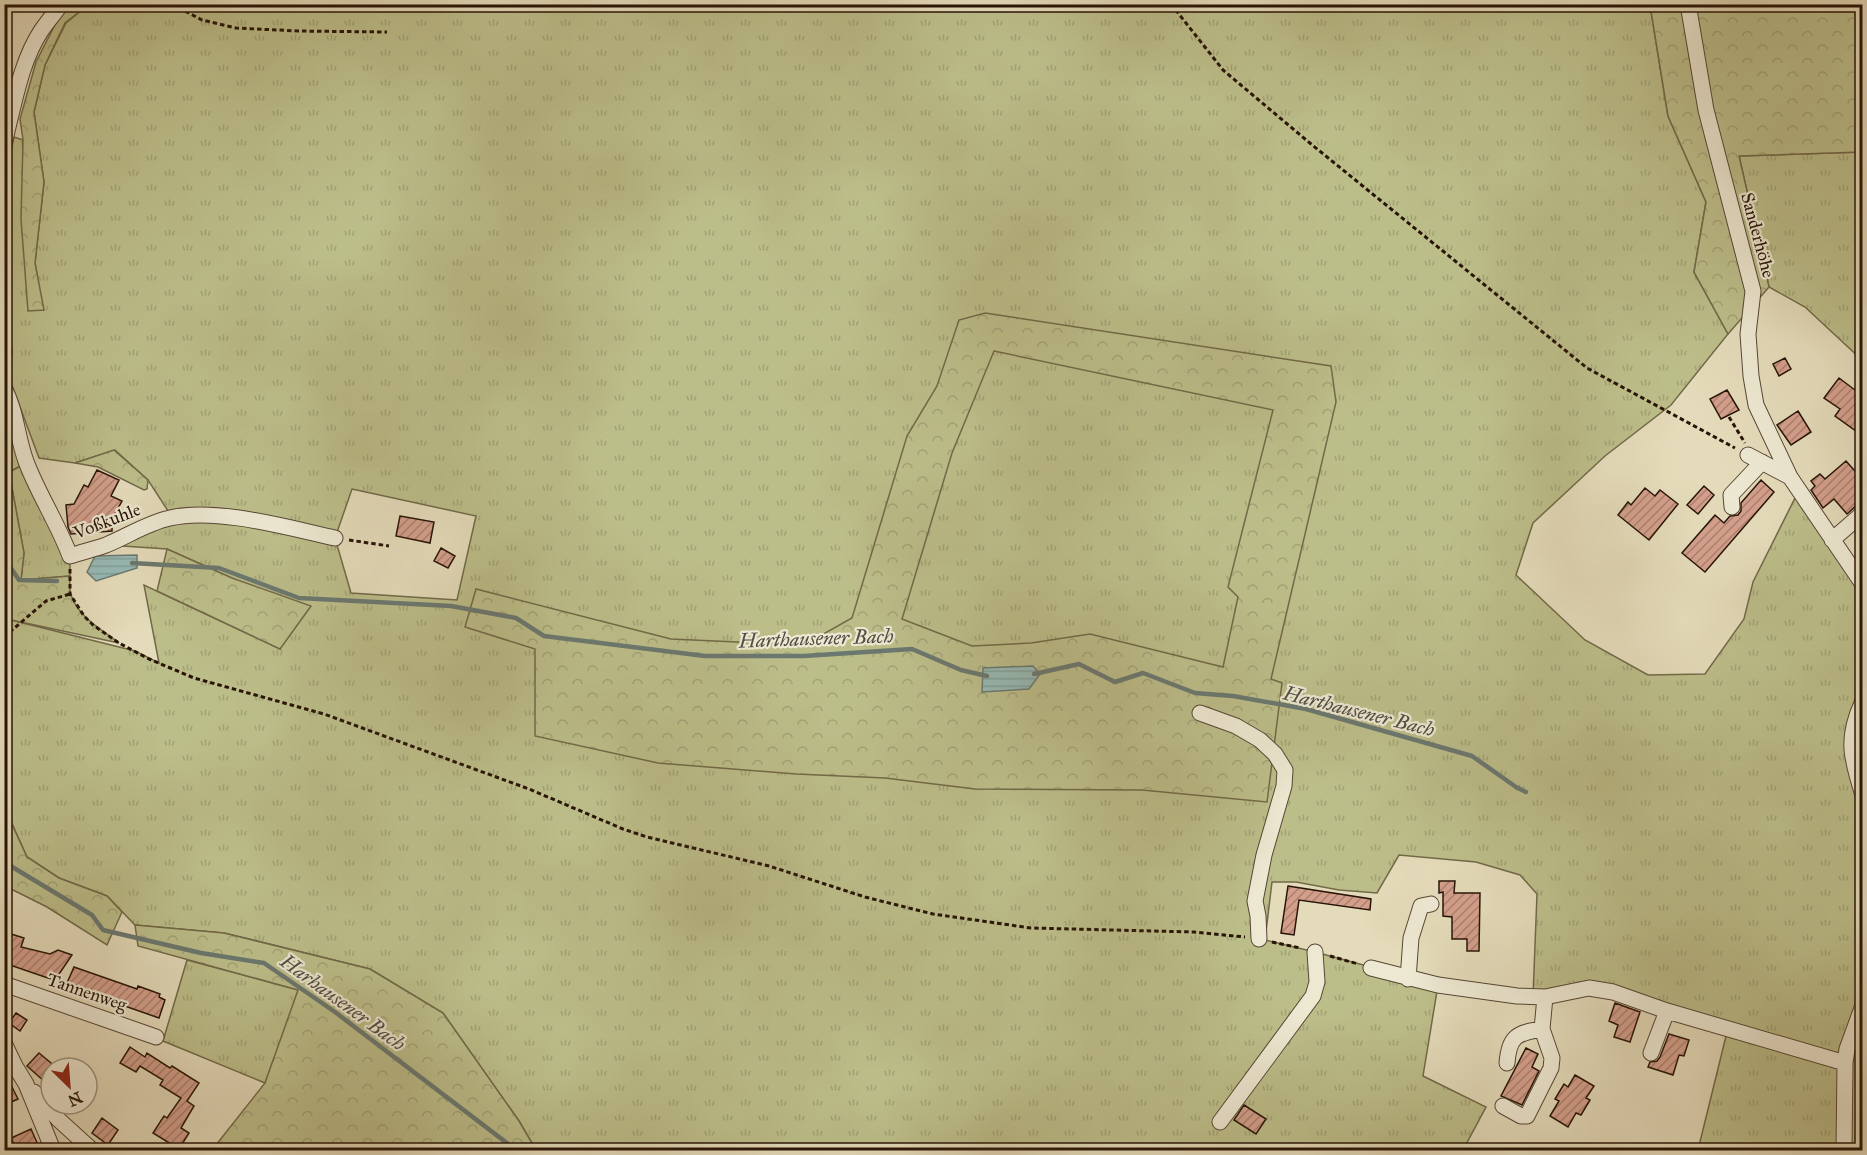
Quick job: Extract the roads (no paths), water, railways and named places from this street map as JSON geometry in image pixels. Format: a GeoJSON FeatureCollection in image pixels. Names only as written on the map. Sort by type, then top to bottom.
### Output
{"type":"FeatureCollection","features":[{"type":"Feature","properties":{"kind":"street"},"geometry":{"type":"LineString","coordinates":[[4,143],[28,58],[40,32],[61,4]]}},
{"type":"Feature","properties":{"kind":"street","name":"Sanderhöhe"},"geometry":{"type":"LineString","coordinates":[[1688,4],[1706,111],[1753,291],[1748,334],[1756,405],[1790,477],[1863,583]]}},
{"type":"Feature","properties":{"kind":"street","name":"Voßkuhle"},"geometry":{"type":"LineString","coordinates":[[4,388],[13,410],[27,463],[59,527],[70,555],[106,545],[141,527],[172,517],[208,516],[240,519],[335,538]]}},
{"type":"Feature","properties":{"kind":"street"},"geometry":{"type":"LineString","coordinates":[[1732,507],[1731,495],[1753,457],[1790,477]]}},
{"type":"Feature","properties":{"kind":"street"},"geometry":{"type":"LineString","coordinates":[[1832,540],[1863,514]]}},
{"type":"Feature","properties":{"kind":"street"},"geometry":{"type":"LineString","coordinates":[[1863,703],[1851,736],[1854,767],[1863,792]]}},
{"type":"Feature","properties":{"kind":"street"},"geometry":{"type":"LineString","coordinates":[[1200,713],[1236,726],[1260,740],[1275,754],[1285,770],[1284,786],[1264,855],[1255,901],[1259,939]]}},
{"type":"Feature","properties":{"kind":"street"},"geometry":{"type":"LineString","coordinates":[[1408,978],[1411,938],[1421,906],[1431,904]]}},
{"type":"Feature","properties":{"kind":"street"},"geometry":{"type":"LineString","coordinates":[[1220,1122],[1313,996],[1317,982],[1315,952]]}},
{"type":"Feature","properties":{"kind":"street"},"geometry":{"type":"LineString","coordinates":[[1371,968],[1438,985],[1494,994],[1545,997],[1589,988],[1613,992],[1667,1011],[1845,1063]]}},
{"type":"Feature","properties":{"kind":"street","name":"Tannenweg"},"geometry":{"type":"LineString","coordinates":[[4,984],[156,1037]]}},
{"type":"Feature","properties":{"kind":"street"},"geometry":{"type":"LineString","coordinates":[[1503,1106],[1521,1116],[1527,1116],[1551,1068],[1552,1058],[1542,1029],[1545,997]]}},
{"type":"Feature","properties":{"kind":"street"},"geometry":{"type":"LineString","coordinates":[[1844,1150],[1845,1063],[1847,1049],[1863,1008]]}},
{"type":"Feature","properties":{"kind":"street"},"geometry":{"type":"LineString","coordinates":[[1651,1053],[1667,1011]]}},
{"type":"Feature","properties":{"kind":"street"},"geometry":{"type":"LineString","coordinates":[[1507,1063],[1509,1046],[1513,1039],[1526,1032],[1542,1029]]}},
{"type":"Feature","properties":{"kind":"street"},"geometry":{"type":"LineString","coordinates":[[4,1043],[26,1084],[53,1150]]}},
{"type":"Feature","properties":{"kind":"street"},"geometry":{"type":"LineString","coordinates":[[26,1084],[59,1120],[92,1150]]}},
{"type":"Feature","properties":{"kind":"water"},"geometry":{"type":"Polygon","coordinates":[[[137,555],[137,568],[96,581],[87,572],[95,556],[137,555]]]}},
{"type":"Feature","properties":{"kind":"water"},"geometry":{"type":"Polygon","coordinates":[[[1033,666],[1040,674],[1029,689],[982,692],[983,668],[1033,666]]]}},
{"type":"Feature","properties":{"kind":"waterway","name":"Harthausener Bach"},"geometry":{"type":"LineString","coordinates":[[4,558],[19,580],[57,581]]}},
{"type":"Feature","properties":{"kind":"waterway","name":"Harthausener Bach"},"geometry":{"type":"LineString","coordinates":[[132,563],[219,568],[299,598],[451,606],[516,618],[544,636],[705,656],[804,656],[912,649],[961,670],[987,676]]}},
{"type":"Feature","properties":{"kind":"waterway","name":"Harthausener Bach"},"geometry":{"type":"LineString","coordinates":[[1034,674],[1079,664],[1115,682],[1143,673],[1195,693],[1233,696],[1306,709],[1472,756],[1526,792]]}},
{"type":"Feature","properties":{"kind":"waterway","name":"Harhausener Bach"},"geometry":{"type":"LineString","coordinates":[[4,862],[92,915],[103,930],[201,953],[264,963],[335,1012],[516,1150]]}}]}
